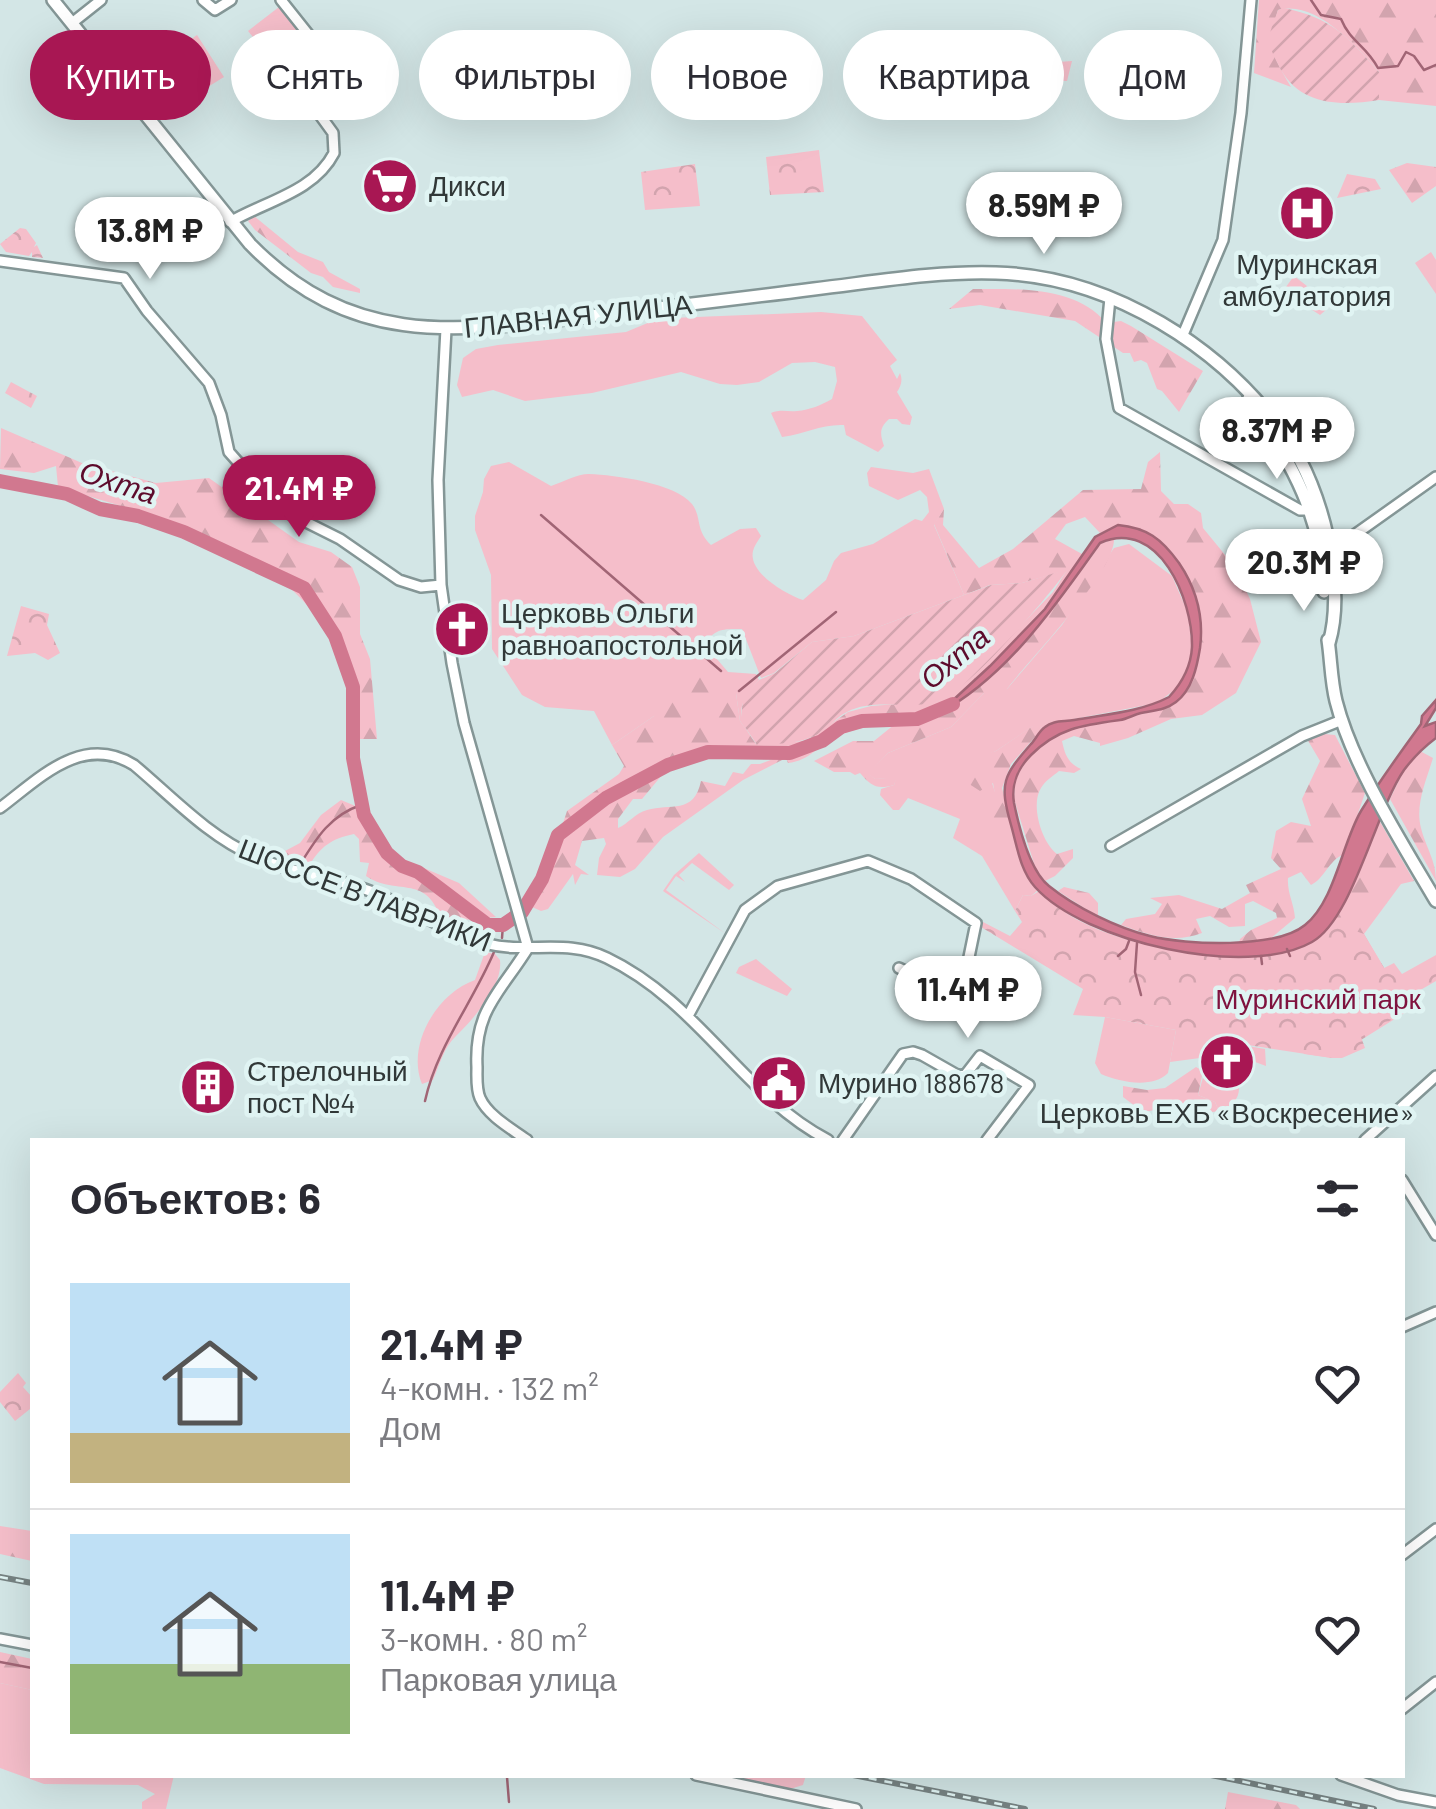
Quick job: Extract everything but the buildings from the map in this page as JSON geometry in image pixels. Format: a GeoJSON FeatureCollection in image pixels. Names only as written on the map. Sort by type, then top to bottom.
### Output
{"type":"FeatureCollection","features":[{"type":"Feature","properties":{"kind":"main road","name":"ГЛАВНАЯ УЛИЦА"},"geometry":{"type":"LineString","coordinates":[[53,0],[230,222],[279,274],[317,298],[352,313],[392,324],[499,328],[883,281],[1009,273],[1072,284],[1110,298],[1182,337],[1240,384]]}},
{"type":"Feature","properties":{"kind":"main road"},"geometry":{"type":"LineString","coordinates":[[1240,384],[1284,451],[1330,550],[1328,643],[1342,720],[1362,766],[1436,901]]}},
{"type":"Feature","properties":{"kind":"main road"},"geometry":{"type":"LineString","coordinates":[[1240,384],[1266,409],[1292,446],[1312,488],[1328,578]]}},
{"type":"Feature","properties":{"kind":"street"},"geometry":{"type":"LineString","coordinates":[[72,23],[101,0]]}},
{"type":"Feature","properties":{"kind":"street"},"geometry":{"type":"LineString","coordinates":[[202,0],[215,10],[231,0]]}},
{"type":"Feature","properties":{"kind":"street"},"geometry":{"type":"LineString","coordinates":[[230,222],[316,177],[334,153],[334,134],[301,90],[332,64],[282,0]]}},
{"type":"Feature","properties":{"kind":"street"},"geometry":{"type":"LineString","coordinates":[[1182,337],[1222,240],[1251,0]]}},
{"type":"Feature","properties":{"kind":"street"},"geometry":{"type":"LineString","coordinates":[[0,262],[124,278],[209,383],[229,452],[280,508],[340,539],[398,580],[411,586],[442,586]]}},
{"type":"Feature","properties":{"kind":"street"},"geometry":{"type":"LineString","coordinates":[[1110,298],[1106,339],[1119,408],[1300,510],[1309,510]]}},
{"type":"Feature","properties":{"kind":"street"},"geometry":{"type":"LineString","coordinates":[[446,329],[438,480],[442,586],[456,694],[528,948],[484,1014],[476,1044],[480,1098],[524,1138]]}},
{"type":"Feature","properties":{"kind":"street"},"geometry":{"type":"LineString","coordinates":[[1330,550],[1436,478]]}},
{"type":"Feature","properties":{"kind":"street"},"geometry":{"type":"LineString","coordinates":[[1321,530],[1345,540]]}},
{"type":"Feature","properties":{"kind":"street"},"geometry":{"type":"LineString","coordinates":[[1328,578],[1345,540]]}},
{"type":"Feature","properties":{"kind":"street"},"geometry":{"type":"LineString","coordinates":[[1112,846],[1302,736],[1342,720]]}},
{"type":"Feature","properties":{"kind":"street","name":"ШОССЕ В ЛАВРИКИ"},"geometry":{"type":"LineString","coordinates":[[0,808],[69,759],[87,753],[115,755],[134,765],[232,845],[252,856],[371,892],[461,936],[486,944],[505,948],[574,946],[604,956],[652,984],[689,1014],[773,1100],[825,1138]]}},
{"type":"Feature","properties":{"kind":"street"},"geometry":{"type":"LineString","coordinates":[[689,1014],[745,910],[778,886],[868,861],[912,879],[976,923],[962,991],[952,994],[898,968]]}},
{"type":"Feature","properties":{"kind":"street"},"geometry":{"type":"LineString","coordinates":[[844,1138],[903,1054],[922,1055],[959,1076],[966,1074],[980,1056],[1029,1084],[989,1138]]}},
{"type":"Feature","properties":{"kind":"street"},"geometry":{"type":"LineString","coordinates":[[1378,1136],[1436,1076]]}},
{"type":"Feature","properties":{"kind":"street"},"geometry":{"type":"LineString","coordinates":[[1405,1185],[1436,1234]]}},
{"type":"Feature","properties":{"kind":"street"},"geometry":{"type":"LineString","coordinates":[[1405,1326],[1436,1312]]}},
{"type":"Feature","properties":{"kind":"street"},"geometry":{"type":"LineString","coordinates":[[1405,1553],[1436,1530]]}},
{"type":"Feature","properties":{"kind":"street"},"geometry":{"type":"LineString","coordinates":[[0,1638],[30,1645]]}},
{"type":"Feature","properties":{"kind":"street"},"geometry":{"type":"LineString","coordinates":[[1405,1708],[1436,1682]]}},
{"type":"Feature","properties":{"kind":"street"},"geometry":{"type":"LineString","coordinates":[[710,1778],[856,1809]]}},
{"type":"Feature","properties":{"kind":"street"},"geometry":{"type":"LineString","coordinates":[[1350,1778],[1436,1802]]}},
{"type":"Feature","properties":{"kind":"green space"},"geometry":{"type":"Polygon","coordinates":[[[1259,0],[1436,0],[1436,106],[1379,100],[1379,72],[1359,50],[1321,18],[1292,9],[1278,10],[1272,42],[1291,87],[1254,73],[1259,0]]]}},
{"type":"Feature","properties":{"kind":"green space"},"geometry":{"type":"Polygon","coordinates":[[[279,7],[297,30],[249,30],[279,7]]]}},
{"type":"Feature","properties":{"kind":"green space"},"geometry":{"type":"Polygon","coordinates":[[[1284,8],[1315,17],[1348,39],[1379,72],[1379,100],[1324,101],[1290,82],[1269,41],[1278,10],[1284,8]]]}},
{"type":"Feature","properties":{"kind":"green space"},"geometry":{"type":"Polygon","coordinates":[[[211,57],[224,77],[211,85],[211,57]]]}},
{"type":"Feature","properties":{"kind":"green space"},"geometry":{"type":"Polygon","coordinates":[[[1072,61],[1067,81],[1064,81],[1064,62],[1072,61]]]}},
{"type":"Feature","properties":{"kind":"green space"},"geometry":{"type":"Polygon","coordinates":[[[819,150],[824,192],[770,195],[766,157],[819,150]]]}},
{"type":"Feature","properties":{"kind":"green space"},"geometry":{"type":"Polygon","coordinates":[[[1407,163],[1436,167],[1436,186],[1412,203],[1389,170],[1407,163]]]}},
{"type":"Feature","properties":{"kind":"green space"},"geometry":{"type":"Polygon","coordinates":[[[695,164],[700,206],[645,210],[641,172],[695,164]]]}},
{"type":"Feature","properties":{"kind":"green space"},"geometry":{"type":"Polygon","coordinates":[[[1347,174],[1375,179],[1381,189],[1337,198],[1347,174]]]}},
{"type":"Feature","properties":{"kind":"green space"},"geometry":{"type":"Polygon","coordinates":[[[254,216],[298,252],[323,262],[329,272],[360,289],[360,293],[333,287],[323,277],[311,273],[255,230],[248,221],[254,216]]]}},
{"type":"Feature","properties":{"kind":"green space"},"geometry":{"type":"Polygon","coordinates":[[[20,228],[26,229],[43,258],[32,257],[32,252],[29,256],[6,252],[0,244],[20,228]]]}},
{"type":"Feature","properties":{"kind":"green space"},"geometry":{"type":"Polygon","coordinates":[[[1431,252],[1436,260],[1436,294],[1415,263],[1431,252]]]}},
{"type":"Feature","properties":{"kind":"green space"},"geometry":{"type":"Polygon","coordinates":[[[1294,276],[1307,286],[1290,309],[1277,299],[1294,276]]]}},
{"type":"Feature","properties":{"kind":"green space"},"geometry":{"type":"Polygon","coordinates":[[[1318,287],[1333,304],[1320,315],[1306,306],[1318,287]]]}},
{"type":"Feature","properties":{"kind":"green space"},"geometry":{"type":"Polygon","coordinates":[[[973,289],[1045,292],[1079,302],[1106,323],[1121,321],[1203,371],[1179,412],[1157,389],[1147,363],[1134,362],[1130,353],[1123,353],[1075,321],[980,305],[949,309],[973,289]]]}},
{"type":"Feature","properties":{"kind":"green space"},"geometry":{"type":"Polygon","coordinates":[[[821,312],[862,316],[897,360],[890,366],[897,379],[900,373],[897,392],[912,417],[910,425],[897,419],[886,422],[881,431],[884,446],[878,452],[846,435],[844,425],[782,437],[771,413],[806,410],[832,399],[837,381],[835,367],[815,362],[792,363],[759,382],[737,385],[681,372],[592,393],[525,401],[493,390],[462,397],[457,385],[463,358],[476,349],[626,332],[672,318],[821,312]]]}},
{"type":"Feature","properties":{"kind":"green space"},"geometry":{"type":"Polygon","coordinates":[[[11,382],[37,396],[31,408],[5,393],[11,382]]]}},
{"type":"Feature","properties":{"kind":"green space"},"geometry":{"type":"Polygon","coordinates":[[[1,428],[82,463],[156,483],[209,478],[299,542],[331,552],[352,567],[360,587],[360,634],[370,659],[377,739],[358,739],[345,676],[333,642],[310,608],[281,581],[212,539],[174,523],[58,487],[56,466],[34,473],[0,469],[1,428]]]}},
{"type":"Feature","properties":{"kind":"green space"},"geometry":{"type":"Polygon","coordinates":[[[1160,452],[1161,491],[1174,504],[1188,504],[1201,513],[1203,528],[1235,567],[1250,599],[1261,642],[1236,693],[1202,715],[1171,719],[1100,746],[1074,736],[1062,741],[1068,758],[1081,769],[1074,773],[1059,771],[1041,788],[1037,804],[1039,823],[1052,849],[1057,854],[1073,849],[1073,858],[1055,876],[1045,881],[1036,870],[1014,799],[1015,777],[1048,739],[1083,725],[1162,710],[1180,699],[1189,686],[1202,634],[1167,547],[1118,525],[1100,533],[1085,517],[1066,524],[1055,539],[1082,554],[1078,562],[1090,559],[1100,544],[1114,539],[1101,572],[1007,689],[996,698],[984,693],[951,727],[888,753],[868,773],[875,779],[897,777],[894,785],[875,786],[860,773],[834,772],[814,761],[853,741],[874,741],[895,724],[852,731],[831,739],[802,759],[788,763],[786,758],[743,780],[663,837],[635,869],[620,877],[597,875],[606,844],[604,838],[582,841],[575,865],[589,875],[581,874],[575,885],[573,874],[548,909],[532,907],[567,811],[619,774],[624,766],[612,745],[654,716],[678,679],[699,669],[736,693],[740,721],[756,744],[806,741],[848,712],[871,706],[939,701],[978,670],[1053,592],[1067,570],[1022,583],[990,585],[964,595],[934,524],[944,509],[943,525],[979,568],[1013,549],[1083,490],[1141,489],[1148,462],[1160,452]],[[731,750],[728,756],[709,755],[667,769],[642,799],[633,799],[618,819],[618,828],[643,811],[687,803],[698,792],[701,781],[725,786],[733,772],[743,774],[751,764],[776,758],[764,750],[731,750]]]}},
{"type":"Feature","properties":{"kind":"green space"},"geometry":{"type":"Polygon","coordinates":[[[509,462],[551,486],[589,474],[629,478],[672,491],[692,504],[711,545],[740,529],[756,528],[761,536],[753,551],[756,567],[778,588],[803,600],[826,580],[841,553],[873,544],[915,519],[922,521],[929,512],[927,497],[920,490],[898,500],[869,486],[867,473],[871,467],[913,473],[929,469],[944,509],[934,525],[964,595],[854,636],[812,642],[774,673],[761,678],[742,629],[720,631],[705,645],[728,672],[756,674],[759,680],[741,711],[756,745],[740,721],[736,693],[654,716],[612,745],[594,711],[545,707],[522,695],[492,649],[491,575],[475,530],[475,516],[491,466],[509,462]]]}},
{"type":"Feature","properties":{"kind":"green space"},"geometry":{"type":"Polygon","coordinates":[[[1129,544],[1172,576],[1188,613],[1192,648],[1188,666],[1177,688],[1157,703],[1043,728],[1033,726],[996,751],[975,759],[992,783],[1013,847],[1016,844],[1028,878],[1038,890],[1031,896],[1023,895],[1015,911],[982,856],[953,838],[960,819],[908,798],[899,810],[893,810],[880,795],[881,789],[894,785],[896,778],[875,779],[867,773],[888,753],[951,727],[984,693],[1007,689],[1062,625],[1114,548],[1129,544]]]}},
{"type":"Feature","properties":{"kind":"green space"},"geometry":{"type":"Polygon","coordinates":[[[1068,569],[988,662],[939,701],[869,705],[844,714],[815,736],[783,743],[757,745],[741,721],[743,697],[759,680],[775,673],[812,642],[854,636],[991,585],[1022,583],[1068,569]]]}},
{"type":"Feature","properties":{"kind":"green space"},"geometry":{"type":"Polygon","coordinates":[[[21,606],[49,614],[47,625],[60,653],[48,660],[35,653],[7,656],[21,606]]]}},
{"type":"Feature","properties":{"kind":"green space"},"geometry":{"type":"Polygon","coordinates":[[[1034,725],[1043,728],[1011,764],[1002,788],[1016,844],[1013,848],[998,833],[989,815],[996,800],[993,783],[980,791],[963,780],[962,760],[996,751],[1034,725]]]}},
{"type":"Feature","properties":{"kind":"green space"},"geometry":{"type":"Polygon","coordinates":[[[1335,735],[1365,793],[1344,854],[1311,885],[1301,872],[1288,878],[1295,918],[1270,939],[1239,944],[1251,930],[1277,918],[1276,913],[1253,901],[1245,904],[1245,926],[1229,927],[1210,916],[1196,919],[1202,933],[1181,938],[1152,935],[1121,925],[1126,919],[1155,914],[1162,904],[1150,898],[1179,895],[1222,909],[1250,893],[1246,885],[1281,869],[1271,858],[1276,831],[1291,822],[1311,826],[1302,799],[1320,761],[1307,739],[1335,735]]]}},
{"type":"Feature","properties":{"kind":"green space"},"geometry":{"type":"Polygon","coordinates":[[[1420,751],[1433,758],[1419,811],[1436,881],[1390,799],[1403,772],[1420,751]]]}},
{"type":"Feature","properties":{"kind":"green space"},"geometry":{"type":"Polygon","coordinates":[[[341,800],[370,812],[391,854],[459,883],[496,917],[453,921],[440,917],[427,895],[418,890],[366,876],[369,863],[360,862],[359,839],[354,834],[327,844],[309,866],[287,859],[285,851],[300,843],[321,815],[341,800]]]}},
{"type":"Feature","properties":{"kind":"green space"},"geometry":{"type":"Polygon","coordinates":[[[1379,820],[1414,881],[1401,884],[1364,934],[1414,1007],[1332,1058],[1304,1054],[1261,973],[1333,923],[1379,820]]]}},
{"type":"Feature","properties":{"kind":"green space"},"geometry":{"type":"Polygon","coordinates":[[[699,853],[734,885],[729,890],[692,863],[679,875],[685,882],[676,876],[666,890],[726,934],[663,891],[674,875],[699,853]]]}},
{"type":"Feature","properties":{"kind":"green space"},"geometry":{"type":"Polygon","coordinates":[[[1064,887],[1089,893],[1098,903],[1098,917],[1058,891],[1064,887]]]}},
{"type":"Feature","properties":{"kind":"green space","name":"Муринский парк"},"geometry":{"type":"Polygon","coordinates":[[[1039,891],[1071,916],[1100,930],[1159,948],[1192,953],[1224,956],[1285,951],[1313,941],[1333,923],[1364,934],[1384,968],[1394,963],[1402,974],[1436,955],[1436,981],[1410,996],[1414,1007],[1361,1037],[1365,1048],[1342,1058],[1209,1039],[1200,1058],[1170,1062],[1176,1030],[1073,1015],[1083,989],[981,927],[983,922],[1010,936],[1022,922],[1015,911],[1023,895],[1039,891]]]}},
{"type":"Feature","properties":{"kind":"green space"},"geometry":{"type":"Polygon","coordinates":[[[485,952],[500,960],[497,981],[478,1012],[448,1046],[433,1080],[422,1084],[418,1053],[428,1022],[448,996],[475,980],[485,952]]]}},
{"type":"Feature","properties":{"kind":"green space"},"geometry":{"type":"Polygon","coordinates":[[[756,959],[792,989],[787,996],[736,973],[739,967],[756,959]]]}},
{"type":"Feature","properties":{"kind":"green space"},"geometry":{"type":"Polygon","coordinates":[[[1105,1017],[1176,1030],[1168,1073],[1145,1082],[1101,1074],[1095,1063],[1105,1017]]]}},
{"type":"Feature","properties":{"kind":"green space"},"geometry":{"type":"Polygon","coordinates":[[[1207,1039],[1265,1049],[1266,1066],[1212,1046],[1208,1055],[1203,1053],[1207,1039]]]}},
{"type":"Feature","properties":{"kind":"green space"},"geometry":{"type":"Polygon","coordinates":[[[1196,1067],[1203,1071],[1198,1095],[1215,1102],[1219,1111],[1206,1113],[1182,1107],[1143,1112],[1123,1097],[1123,1086],[1165,1088],[1196,1067]]]}},
{"type":"Feature","properties":{"kind":"green space"},"geometry":{"type":"Polygon","coordinates":[[[1206,1067],[1238,1082],[1238,1096],[1219,1111],[1215,1102],[1198,1095],[1206,1067]]]}},
{"type":"Feature","properties":{"kind":"green space"},"geometry":{"type":"Polygon","coordinates":[[[18,1373],[30,1395],[30,1409],[15,1421],[0,1402],[0,1392],[18,1373]]]}},
{"type":"Feature","properties":{"kind":"green space"},"geometry":{"type":"Polygon","coordinates":[[[0,1526],[30,1531],[30,1561],[0,1554],[0,1526]]]}},
{"type":"Feature","properties":{"kind":"green space"},"geometry":{"type":"Polygon","coordinates":[[[0,1652],[30,1659],[30,1690],[0,1683],[0,1652]]]}},
{"type":"Feature","properties":{"kind":"green space"},"geometry":{"type":"Polygon","coordinates":[[[0,1683],[30,1690],[30,1778],[173,1778],[166,1809],[142,1809],[142,1802],[155,1794],[138,1785],[44,1784],[0,1768],[0,1683]]]}},
{"type":"Feature","properties":{"kind":"green space"},"geometry":{"type":"Polygon","coordinates":[[[736,1778],[805,1778],[803,1785],[790,1789],[736,1778]]]}},
{"type":"Feature","properties":{"kind":"green space"},"geometry":{"type":"Polygon","coordinates":[[[1228,1792],[1296,1805],[1300,1809],[1225,1809],[1228,1792]]]}},
{"type":"Feature","properties":{"kind":"shaded area"},"geometry":{"type":"Polygon","coordinates":[[[1118,525],[1153,536],[1185,573],[1201,625],[1195,670],[1190,685],[1172,705],[1072,729],[1051,739],[1026,760],[1016,777],[1013,796],[1030,859],[1042,879],[1059,894],[1097,916],[1137,932],[1166,939],[1230,943],[1291,933],[1305,925],[1324,902],[1361,811],[1436,700],[1436,708],[1425,726],[1436,722],[1436,738],[1404,770],[1340,911],[1327,930],[1312,942],[1283,953],[1248,957],[1168,949],[1090,924],[1058,907],[1035,887],[1022,865],[1007,811],[1006,781],[1014,764],[1041,731],[1055,722],[1123,712],[1158,702],[1169,697],[1187,668],[1191,628],[1179,587],[1155,552],[1139,542],[1121,538],[1100,543],[1048,615],[1008,660],[963,699],[938,714],[1045,609],[1095,537],[1118,525]]]}},
{"type":"Feature","properties":{"kind":"waterway"},"geometry":{"type":"LineString","coordinates":[[1311,0],[1321,15],[1341,19],[1378,68],[1398,66],[1406,52],[1424,70],[1436,65]]}},
{"type":"Feature","properties":{"kind":"waterway","name":"Охта"},"geometry":{"type":"LineString","coordinates":[[0,481],[67,494],[100,509],[138,516],[184,532],[304,588],[335,636],[353,687],[353,758],[364,815],[387,853],[488,925],[503,925],[522,912],[542,879],[558,835],[606,798],[668,765],[708,752],[790,753],[822,741],[841,727],[862,721],[917,719],[953,704]]}},
{"type":"Feature","properties":{"kind":"waterway"},"geometry":{"type":"LineString","coordinates":[[541,515],[721,671]]}},
{"type":"Feature","properties":{"kind":"waterway"},"geometry":{"type":"LineString","coordinates":[[739,691],[836,612]]}},
{"type":"Feature","properties":{"kind":"waterway"},"geometry":{"type":"LineString","coordinates":[[301,863],[333,821],[361,805]]}},
{"type":"Feature","properties":{"kind":"waterway"},"geometry":{"type":"LineString","coordinates":[[502,938],[503,925]]}},
{"type":"Feature","properties":{"kind":"waterway"},"geometry":{"type":"LineString","coordinates":[[1118,956],[1129,941]]}},
{"type":"Feature","properties":{"kind":"waterway"},"geometry":{"type":"LineString","coordinates":[[1137,943],[1135,972],[1141,995]]}},
{"type":"Feature","properties":{"kind":"waterway"},"geometry":{"type":"LineString","coordinates":[[1287,949],[1290,956]]}},
{"type":"Feature","properties":{"kind":"waterway"},"geometry":{"type":"LineString","coordinates":[[425,1101],[446,1043],[494,952]]}},
{"type":"Feature","properties":{"kind":"waterway"},"geometry":{"type":"LineString","coordinates":[[1261,956],[1262,964]]}},
{"type":"Feature","properties":{"kind":"waterway"},"geometry":{"type":"LineString","coordinates":[[0,1662],[30,1668]]}},
{"type":"Feature","properties":{"kind":"waterway"},"geometry":{"type":"LineString","coordinates":[[507,1778],[509,1802]]}},
{"type":"Feature","properties":{"kind":"railway"},"geometry":{"type":"LineString","coordinates":[[0,1577],[30,1583]]}},
{"type":"Feature","properties":{"kind":"railway"},"geometry":{"type":"LineString","coordinates":[[868,1778],[1025,1809]]}},
{"type":"Feature","properties":{"kind":"railway"},"geometry":{"type":"LineString","coordinates":[[1225,1778],[1374,1809]]}},
{"type":"Feature","properties":{"kind":"place","name":"Дикси"},"geometry":{"type":"Point","coordinates":[390,186]}},
{"type":"Feature","properties":{"kind":"place","name":"Муринская амбулатория"},"geometry":{"type":"Point","coordinates":[1307,213]}},
{"type":"Feature","properties":{"kind":"place","name":"Церковь Ольги равноапостольной"},"geometry":{"type":"Point","coordinates":[462,629]}},
{"type":"Feature","properties":{"kind":"place","name":"Церковь ЕХБ «Воскресение»"},"geometry":{"type":"Point","coordinates":[1227,1062]}},
{"type":"Feature","properties":{"kind":"place","name":"Мурино 188678"},"geometry":{"type":"Point","coordinates":[779,1083]}},
{"type":"Feature","properties":{"kind":"place","name":"Стрелочный пост №4"},"geometry":{"type":"Point","coordinates":[208,1087]}}]}
